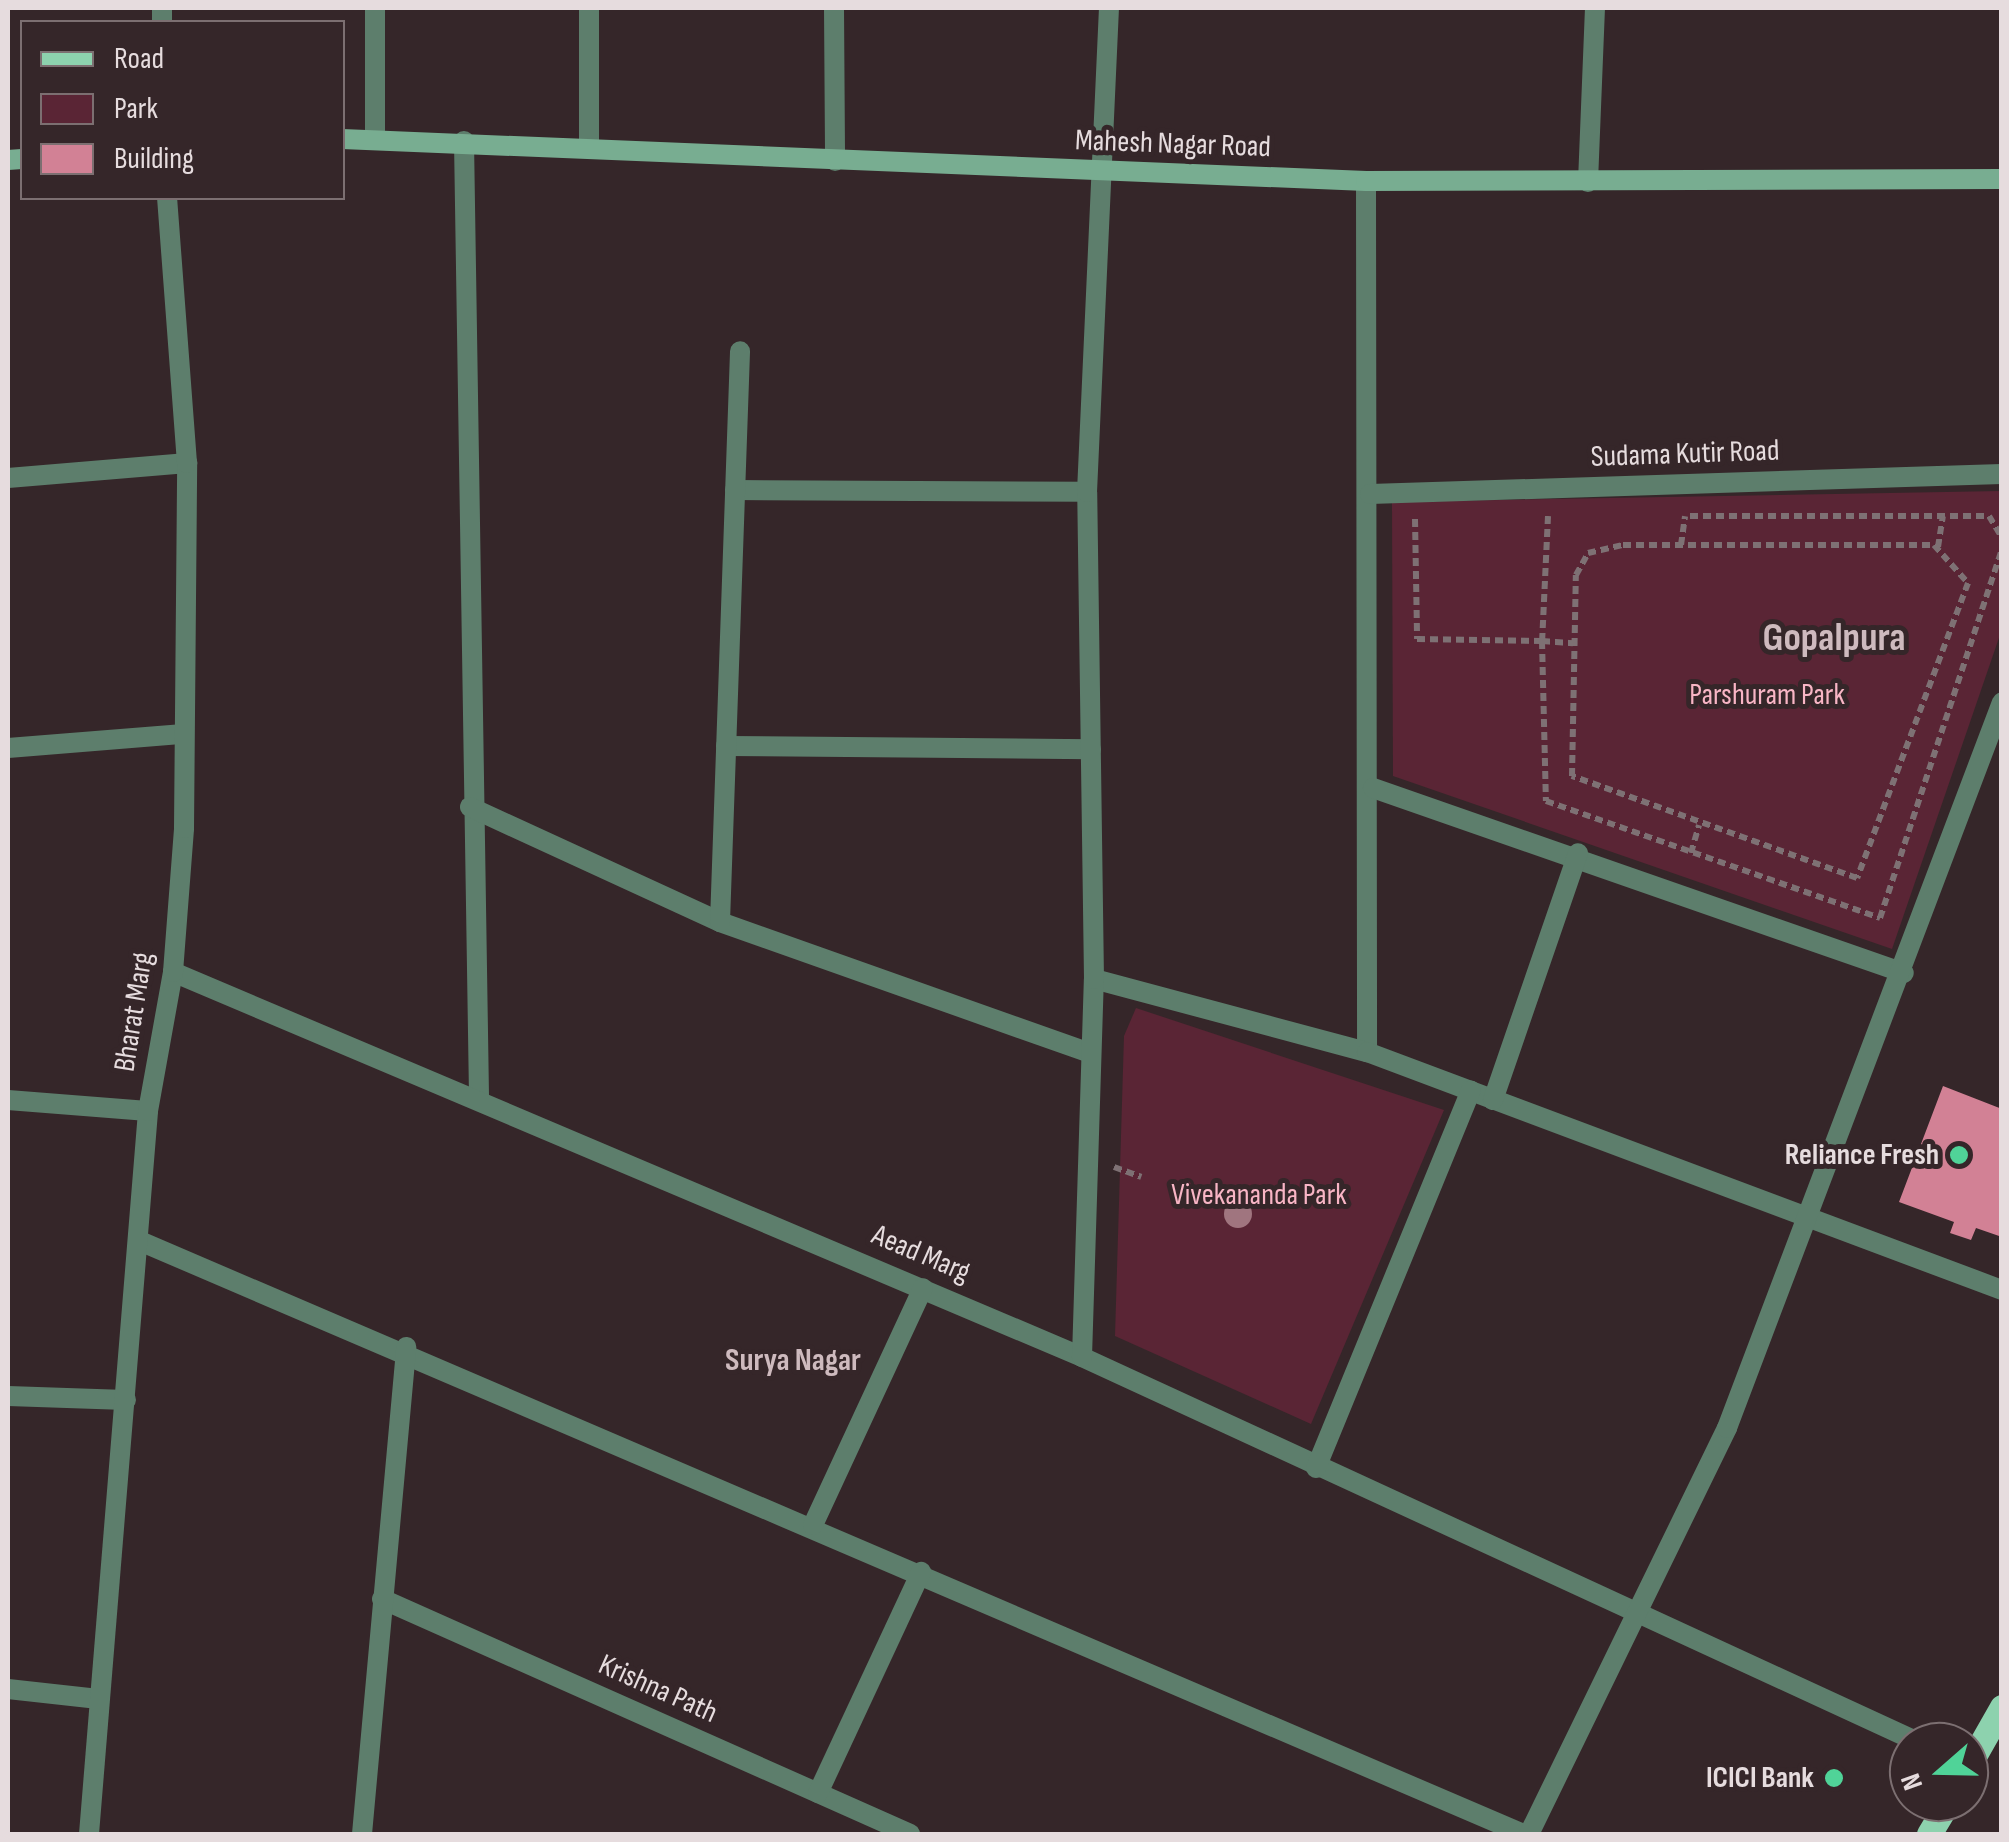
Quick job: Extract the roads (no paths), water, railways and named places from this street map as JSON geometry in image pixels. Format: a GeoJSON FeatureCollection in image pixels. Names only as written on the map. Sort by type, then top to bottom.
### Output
{"type":"FeatureCollection","features":[{"type":"Feature","properties":{"kind":"main road"},"geometry":{"type":"LineString","coordinates":[[1989,1730],[2002,1707]]}},
{"type":"Feature","properties":{"kind":"street"},"geometry":{"type":"LineString","coordinates":[[375,137],[376,8]]}},
{"type":"Feature","properties":{"kind":"street"},"geometry":{"type":"LineString","coordinates":[[589,148],[590,8]]}},
{"type":"Feature","properties":{"kind":"street"},"geometry":{"type":"LineString","coordinates":[[834,8],[835,161]]}},
{"type":"Feature","properties":{"kind":"street"},"geometry":{"type":"LineString","coordinates":[[1082,1357],[1094,979],[1087,492],[1098,171],[1109,8]]}},
{"type":"Feature","properties":{"kind":"street"},"geometry":{"type":"LineString","coordinates":[[1588,182],[1595,8]]}},
{"type":"Feature","properties":{"kind":"street","name":"Mahesh Nagar Road"},"geometry":{"type":"LineString","coordinates":[[345,138],[1366,181],[2002,179]]}},
{"type":"Feature","properties":{"kind":"street"},"geometry":{"type":"LineString","coordinates":[[464,141],[470,807],[479,1096]]}},
{"type":"Feature","properties":{"kind":"street"},"geometry":{"type":"LineString","coordinates":[[1366,181],[1373,788],[1367,1052]]}},
{"type":"Feature","properties":{"kind":"street","name":"Bharat Marg"},"geometry":{"type":"LineString","coordinates":[[89,1834],[98,1699],[142,1242],[148,1111],[173,972],[187,462],[167,200]]}},
{"type":"Feature","properties":{"kind":"street"},"geometry":{"type":"LineString","coordinates":[[720,922],[740,350]]}},
{"type":"Feature","properties":{"kind":"street"},"geometry":{"type":"LineString","coordinates":[[8,478],[187,462]]}},
{"type":"Feature","properties":{"kind":"street","name":"Sudama Kutir Road"},"geometry":{"type":"LineString","coordinates":[[1370,494],[2002,474]]}},
{"type":"Feature","properties":{"kind":"street"},"geometry":{"type":"LineString","coordinates":[[735,490],[1087,492]]}},
{"type":"Feature","properties":{"kind":"street"},"geometry":{"type":"LineString","coordinates":[[142,1242],[406,1348],[1526,1834],[1726,1428],[1904,973],[2002,702]]}},
{"type":"Feature","properties":{"kind":"street"},"geometry":{"type":"LineString","coordinates":[[8,748],[182,734]]}},
{"type":"Feature","properties":{"kind":"street"},"geometry":{"type":"LineString","coordinates":[[726,746],[1091,749]]}},
{"type":"Feature","properties":{"kind":"street"},"geometry":{"type":"LineString","coordinates":[[1373,788],[1578,853],[1904,973]]}},
{"type":"Feature","properties":{"kind":"street"},"geometry":{"type":"LineString","coordinates":[[470,807],[720,922],[1090,1054]]}},
{"type":"Feature","properties":{"kind":"street"},"geometry":{"type":"LineString","coordinates":[[1494,1100],[1578,853]]}},
{"type":"Feature","properties":{"kind":"street","name":"Aead Marg"},"geometry":{"type":"LineString","coordinates":[[173,972],[479,1096],[1082,1357],[1316,1468],[1637,1609],[1889,1728]]}},
{"type":"Feature","properties":{"kind":"street"},"geometry":{"type":"LineString","coordinates":[[1094,979],[1367,1052],[2002,1290]]}},
{"type":"Feature","properties":{"kind":"street"},"geometry":{"type":"LineString","coordinates":[[1316,1468],[1471,1091]]}},
{"type":"Feature","properties":{"kind":"street"},"geometry":{"type":"LineString","coordinates":[[8,1100],[148,1111]]}},
{"type":"Feature","properties":{"kind":"street"},"geometry":{"type":"LineString","coordinates":[[813,1525],[923,1288]]}},
{"type":"Feature","properties":{"kind":"street"},"geometry":{"type":"LineString","coordinates":[[362,1834],[406,1348]]}},
{"type":"Feature","properties":{"kind":"street"},"geometry":{"type":"LineString","coordinates":[[8,1396],[126,1400]]}},
{"type":"Feature","properties":{"kind":"street"},"geometry":{"type":"LineString","coordinates":[[818,1793],[922,1572]]}},
{"type":"Feature","properties":{"kind":"street","name":"Krishna Path"},"geometry":{"type":"LineString","coordinates":[[382,1598],[910,1834]]}},
{"type":"Feature","properties":{"kind":"street"},"geometry":{"type":"LineString","coordinates":[[8,1689],[98,1699]]}},
{"type":"Feature","properties":{"kind":"place","name":"Reliance Fresh"},"geometry":{"type":"Point","coordinates":[1959,1155]}},
{"type":"Feature","properties":{"kind":"place","name":"ICICI Bank"},"geometry":{"type":"Point","coordinates":[1834,1778]}},
{"type":"Feature","properties":{"kind":"district","name":"Gopalpura"},"geometry":{"type":"Point","coordinates":[1834,638]}},
{"type":"Feature","properties":{"kind":"district","name":"Surya Nagar"},"geometry":{"type":"Point","coordinates":[793,1361]}},
{"type":"Feature","properties":{"kind":"park label","name":"Parshuram Park"},"geometry":{"type":"Point","coordinates":[1767,695]}},
{"type":"Feature","properties":{"kind":"park label","name":"Vivekananda Park"},"geometry":{"type":"Point","coordinates":[1259,1195]}}]}
